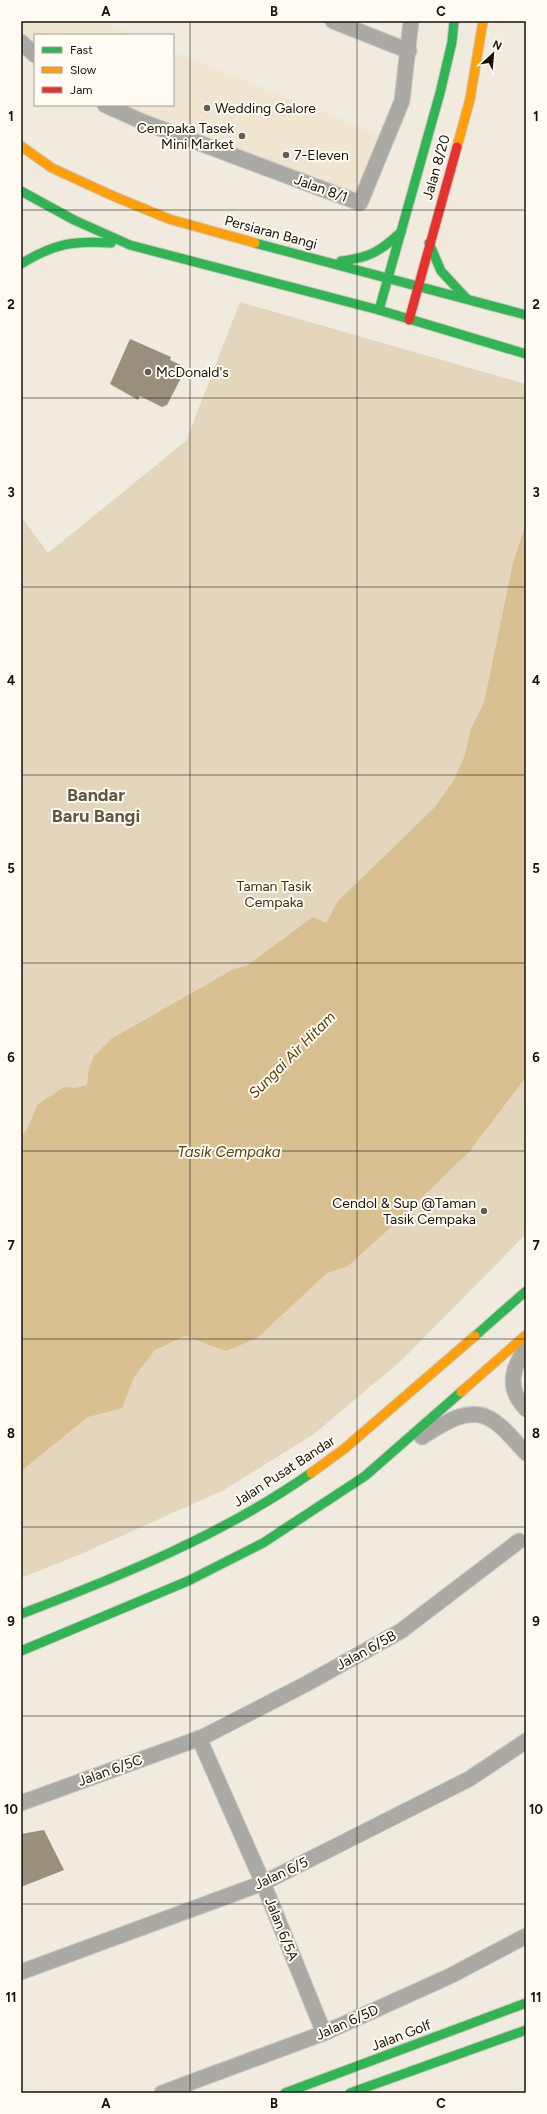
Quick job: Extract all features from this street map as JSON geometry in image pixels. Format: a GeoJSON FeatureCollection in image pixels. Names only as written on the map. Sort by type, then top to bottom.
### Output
{"type":"FeatureCollection","features":[{"type":"Feature","properties":{"kind":"main road","name":"Jalan 8/20"},"geometry":{"type":"LineString","coordinates":[[379,310],[440,93],[452,42],[454,21]]}},
{"type":"Feature","properties":{"kind":"main road","name":"Jalan 8/20"},"geometry":{"type":"LineString","coordinates":[[409,320],[429,243],[470,99],[484,21]]}},
{"type":"Feature","properties":{"kind":"main road","name":"Persiaran Bangi"},"geometry":{"type":"LineString","coordinates":[[21,146],[52,168],[113,196],[169,219],[526,315]]}},
{"type":"Feature","properties":{"kind":"main road"},"geometry":{"type":"LineString","coordinates":[[21,191],[93,230],[130,245],[379,310],[526,354]]}},
{"type":"Feature","properties":{"kind":"main road"},"geometry":{"type":"LineString","coordinates":[[330,262],[372,256],[383,250],[402,232]]}},
{"type":"Feature","properties":{"kind":"main road"},"geometry":{"type":"LineString","coordinates":[[21,264],[54,245],[72,241],[94,241],[130,245]]}},
{"type":"Feature","properties":{"kind":"main road"},"geometry":{"type":"LineString","coordinates":[[429,243],[441,271],[467,299]]}},
{"type":"Feature","properties":{"kind":"main road","name":"Jalan Pusat Bandar"},"geometry":{"type":"LineString","coordinates":[[21,1614],[92,1587],[209,1535],[289,1488],[344,1450],[526,1292]]}},
{"type":"Feature","properties":{"kind":"main road"},"geometry":{"type":"LineString","coordinates":[[21,1651],[188,1582],[263,1543],[365,1476],[526,1335]]}},
{"type":"Feature","properties":{"kind":"main road","name":"Jalan Golf"},"geometry":{"type":"LineString","coordinates":[[285,2093],[526,2003]]}},
{"type":"Feature","properties":{"kind":"main road"},"geometry":{"type":"LineString","coordinates":[[350,2093],[526,2030]]}},
{"type":"Feature","properties":{"kind":"street"},"geometry":{"type":"LineString","coordinates":[[333,21],[409,51]]}},
{"type":"Feature","properties":{"kind":"street","name":"Jalan 8/1"},"geometry":{"type":"LineString","coordinates":[[107,106],[143,122],[360,203],[402,101],[409,51],[411,21]]}},
{"type":"Feature","properties":{"kind":"street"},"geometry":{"type":"LineString","coordinates":[[21,42],[34,54]]}},
{"type":"Feature","properties":{"kind":"street"},"geometry":{"type":"LineString","coordinates":[[526,1350],[516,1362],[513,1377],[514,1391],[526,1409]]}},
{"type":"Feature","properties":{"kind":"street"},"geometry":{"type":"LineString","coordinates":[[365,1476],[437,1427],[454,1418],[468,1414],[481,1415],[495,1421],[526,1453]]}},
{"type":"Feature","properties":{"kind":"street","name":"Jalan 6/5B"},"geometry":{"type":"LineString","coordinates":[[199,1738],[306,1684],[401,1631],[519,1541]]}},
{"type":"Feature","properties":{"kind":"street","name":"Jalan 6/5C"},"geometry":{"type":"LineString","coordinates":[[21,1803],[199,1738]]}},
{"type":"Feature","properties":{"kind":"street","name":"Jalan 6/5A"},"geometry":{"type":"LineString","coordinates":[[199,1738],[263,1883],[324,2033]]}},
{"type":"Feature","properties":{"kind":"street","name":"Jalan 6/5"},"geometry":{"type":"LineString","coordinates":[[21,1972],[263,1883],[469,1779],[526,1741]]}},
{"type":"Feature","properties":{"kind":"street","name":"Jalan 6/5D"},"geometry":{"type":"LineString","coordinates":[[162,2093],[324,2033],[450,1976],[526,1936]]}},
{"type":"Feature","properties":{"kind":"shaded area"},"geometry":{"type":"Polygon","coordinates":[[[21,21],[107,21],[112,26],[131,34],[34,34],[34,46],[21,34],[21,21]]]}},
{"type":"Feature","properties":{"kind":"shaded area"},"geometry":{"type":"Polygon","coordinates":[[[174,51],[381,136],[357,193],[124,106],[174,106],[174,51]]]}},
{"type":"Feature","properties":{"kind":"green space","name":"Taman Tasik Cempaka"},"geometry":{"type":"Polygon","coordinates":[[[240,302],[526,384],[526,1234],[403,1359],[314,1434],[224,1490],[81,1554],[21,1578],[21,516],[48,553],[186,441],[240,302]]]}},
{"type":"Feature","properties":{"kind":"water","name":"Tasik Cempaka"},"geometry":{"type":"Polygon","coordinates":[[[526,523],[526,1077],[469,1152],[348,1266],[327,1273],[257,1338],[226,1351],[185,1336],[155,1350],[134,1377],[122,1408],[88,1417],[21,1471],[21,1137],[28,1128],[37,1105],[64,1087],[76,1088],[87,1085],[89,1068],[94,1056],[111,1039],[234,969],[246,966],[313,917],[326,923],[338,901],[434,808],[453,782],[465,755],[471,729],[484,703],[513,563],[526,523]]]}},
{"type":"Feature","properties":{"kind":"building","name":"McDonald's"},"geometry":{"type":"Polygon","coordinates":[[[130,339],[171,357],[170,360],[181,365],[179,371],[183,374],[167,405],[162,407],[140,396],[138,400],[110,384],[130,339]]]}},
{"type":"Feature","properties":{"kind":"building"},"geometry":{"type":"Polygon","coordinates":[[[44,1830],[64,1870],[21,1887],[21,1834],[44,1830]]]}},
{"type":"Feature","properties":{"kind":"traffic: fast"},"geometry":{"type":"LineString","coordinates":[[379,310],[440,93],[452,42],[454,21]]}},
{"type":"Feature","properties":{"kind":"traffic: fast"},"geometry":{"type":"LineString","coordinates":[[21,191],[74,220],[130,245],[379,310],[526,354]]}},
{"type":"Feature","properties":{"kind":"traffic: fast"},"geometry":{"type":"LineString","coordinates":[[341,261],[367,256],[381,249],[401,232]]}},
{"type":"Feature","properties":{"kind":"traffic: fast"},"geometry":{"type":"LineString","coordinates":[[21,264],[43,252],[64,245],[86,242],[111,243]]}},
{"type":"Feature","properties":{"kind":"traffic: fast"},"geometry":{"type":"LineString","coordinates":[[255,243],[526,315]]}},
{"type":"Feature","properties":{"kind":"traffic: fast"},"geometry":{"type":"LineString","coordinates":[[429,243],[441,271],[466,298]]}},
{"type":"Feature","properties":{"kind":"traffic: fast"},"geometry":{"type":"LineString","coordinates":[[475,1336],[526,1291]]}},
{"type":"Feature","properties":{"kind":"traffic: fast"},"geometry":{"type":"LineString","coordinates":[[21,1651],[188,1581],[263,1543],[365,1476],[461,1392]]}},
{"type":"Feature","properties":{"kind":"traffic: fast"},"geometry":{"type":"LineString","coordinates":[[21,1614],[96,1585],[206,1535],[242,1516],[311,1473]]}},
{"type":"Feature","properties":{"kind":"traffic: fast"},"geometry":{"type":"LineString","coordinates":[[285,2093],[526,2003]]}},
{"type":"Feature","properties":{"kind":"traffic: fast"},"geometry":{"type":"LineString","coordinates":[[350,2093],[526,2030]]}},
{"type":"Feature","properties":{"kind":"traffic: slow"},"geometry":{"type":"LineString","coordinates":[[457,147],[470,99],[483,21]]}},
{"type":"Feature","properties":{"kind":"traffic: slow"},"geometry":{"type":"LineString","coordinates":[[21,146],[52,168],[113,196],[169,219],[255,243]]}},
{"type":"Feature","properties":{"kind":"traffic: slow"},"geometry":{"type":"LineString","coordinates":[[461,1392],[526,1335]]}},
{"type":"Feature","properties":{"kind":"traffic: slow"},"geometry":{"type":"LineString","coordinates":[[311,1473],[344,1449],[475,1336]]}},
{"type":"Feature","properties":{"kind":"traffic: jam"},"geometry":{"type":"LineString","coordinates":[[409,320],[457,147]]}},
{"type":"Feature","properties":{"kind":"place","name":"Wedding Galore"},"geometry":{"type":"Point","coordinates":[207,108]}},
{"type":"Feature","properties":{"kind":"place","name":"Cempaka Tasek Mini Market"},"geometry":{"type":"Point","coordinates":[242,136]}},
{"type":"Feature","properties":{"kind":"place","name":"7-Eleven"},"geometry":{"type":"Point","coordinates":[286,155]}},
{"type":"Feature","properties":{"kind":"place","name":"McDonald's"},"geometry":{"type":"Point","coordinates":[148,372]}},
{"type":"Feature","properties":{"kind":"place","name":"Cendol & Sup @Taman Tasik Cempaka"},"geometry":{"type":"Point","coordinates":[484,1211]}},
{"type":"Feature","properties":{"kind":"district","name":"Bandar Baru Bangi"},"geometry":{"type":"Point","coordinates":[96,805]}},
{"type":"Feature","properties":{"kind":"water label","name":"Sungai Air Hitam"},"geometry":{"type":"Point","coordinates":[292,1055]}}]}
